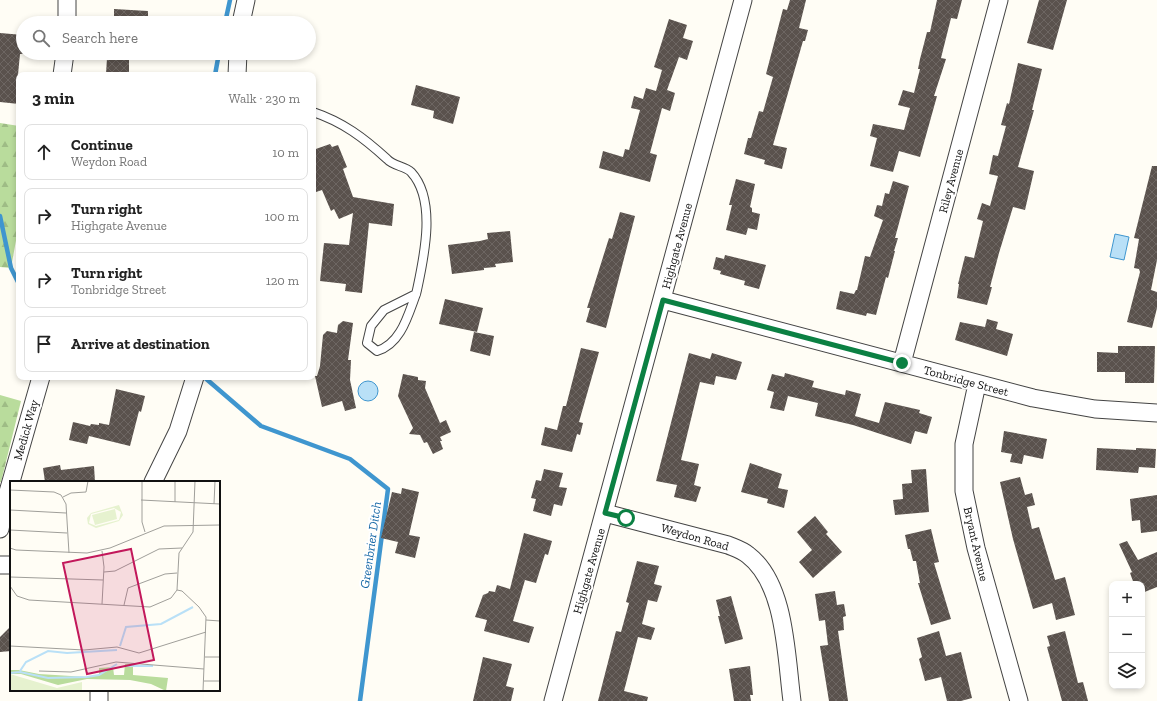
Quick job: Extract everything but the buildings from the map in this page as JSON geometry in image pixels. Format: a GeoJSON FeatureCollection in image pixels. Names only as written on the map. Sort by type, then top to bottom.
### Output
{"type":"FeatureCollection","features":[{"type":"Feature","properties":{"kind":"street"},"geometry":{"type":"LineString","coordinates":[[67,0],[67,16]]}},
{"type":"Feature","properties":{"kind":"street"},"geometry":{"type":"LineString","coordinates":[[243,16],[246,0]]}},
{"type":"Feature","properties":{"kind":"street","name":"Highgate Avenue"},"geometry":{"type":"LineString","coordinates":[[553,701],[663,300],[743,0]]}},
{"type":"Feature","properties":{"kind":"street","name":"Riley Avenue"},"geometry":{"type":"LineString","coordinates":[[902,363],[999,0]]}},
{"type":"Feature","properties":{"kind":"street"},"geometry":{"type":"LineString","coordinates":[[62,72],[64,60]]}},
{"type":"Feature","properties":{"kind":"street"},"geometry":{"type":"LineString","coordinates":[[237,72],[238,60]]}},
{"type":"Feature","properties":{"kind":"street","name":"Tonbridge Street"},"geometry":{"type":"LineString","coordinates":[[663,300],[1033,398],[1087,408],[1157,413]]}},
{"type":"Feature","properties":{"kind":"street","name":"Medick Way"},"geometry":{"type":"LineString","coordinates":[[11,481],[41,380]]}},
{"type":"Feature","properties":{"kind":"street"},"geometry":{"type":"LineString","coordinates":[[153,481],[178,431],[194,380]]}},
{"type":"Feature","properties":{"kind":"street","name":"Bryant Avenue"},"geometry":{"type":"LineString","coordinates":[[977,384],[964,444],[964,491],[976,548],[1019,701]]}},
{"type":"Feature","properties":{"kind":"street","name":"Medick Way"},"geometry":{"type":"LineString","coordinates":[[0,529],[10,485]]}},
{"type":"Feature","properties":{"kind":"street","name":"Weydon Road"},"geometry":{"type":"LineString","coordinates":[[605,513],[728,545],[747,554],[762,569],[773,587],[779,607],[792,701]]}},
{"type":"Feature","properties":{"kind":"lane"},"geometry":{"type":"LineString","coordinates":[[316,113],[326,116],[365,138],[391,164],[410,172],[425,197],[427,244],[416,294],[405,325],[387,348],[378,351],[367,343],[371,326],[384,310],[416,294]]}},
{"type":"Feature","properties":{"kind":"green space"},"geometry":{"type":"Polygon","coordinates":[[[0,123],[16,126],[16,240],[11,268],[0,267],[0,123]]]}},
{"type":"Feature","properties":{"kind":"green space"},"geometry":{"type":"Polygon","coordinates":[[[0,395],[21,401],[1,482],[0,482],[0,395]]]}},
{"type":"Feature","properties":{"kind":"water"},"geometry":{"type":"Polygon","coordinates":[[[1115,234],[1129,237],[1124,260],[1110,257],[1115,234]]]}},
{"type":"Feature","properties":{"kind":"water"},"geometry":{"type":"Polygon","coordinates":[[[368,381],[375,384],[378,391],[375,398],[368,401],[361,398],[358,391],[361,384],[368,381]]]}},
{"type":"Feature","properties":{"kind":"waterway"},"geometry":{"type":"LineString","coordinates":[[227,16],[230,0]]}},
{"type":"Feature","properties":{"kind":"waterway"},"geometry":{"type":"LineString","coordinates":[[216,72],[218,60]]}},
{"type":"Feature","properties":{"kind":"waterway","name":"Greenbrier Ditch"},"geometry":{"type":"LineString","coordinates":[[0,216],[11,268],[16,278]]}},
{"type":"Feature","properties":{"kind":"waterway","name":"Greenbrier Ditch"},"geometry":{"type":"LineString","coordinates":[[207,380],[261,426],[350,459],[388,489],[360,701]]}},
{"type":"Feature","properties":{"kind":"route"},"geometry":{"type":"LineString","coordinates":[[626,518],[605,513],[663,300],[902,363]]}}]}
